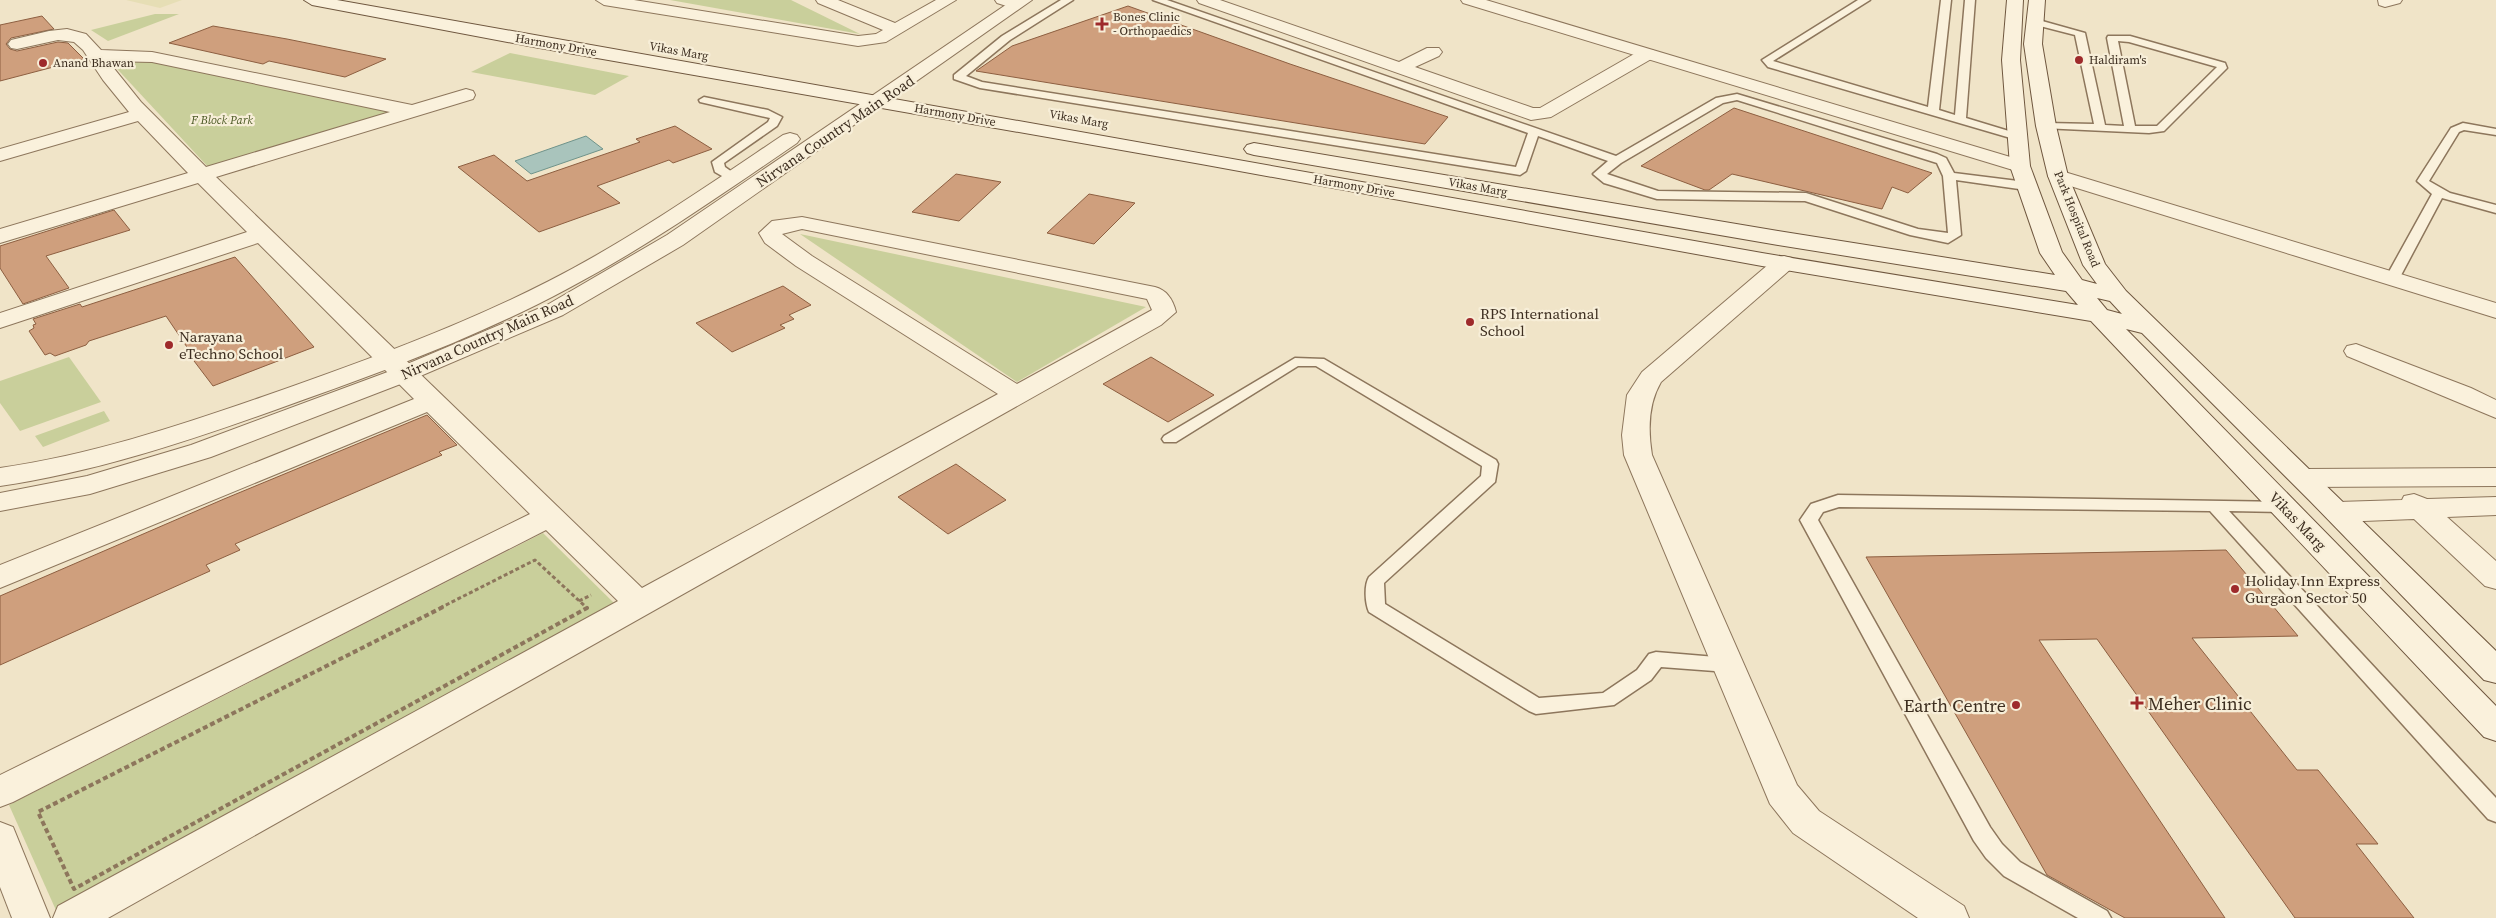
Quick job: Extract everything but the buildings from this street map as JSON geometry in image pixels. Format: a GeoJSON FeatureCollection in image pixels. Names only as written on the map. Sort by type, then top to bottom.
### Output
{"type":"FeatureCollection","features":[{"type":"Feature","properties":{"kind":"street","name":"Harmony Drive"},"geometry":{"type":"LineString","coordinates":[[312,0],[508,37],[853,97],[875,93],[1206,159],[1784,263],[2108,306]]}},
{"type":"Feature","properties":{"kind":"street","name":"Vikas Marg"},"geometry":{"type":"LineString","coordinates":[[380,0],[875,93],[898,88],[1514,194],[2074,285],[2108,306],[2284,506],[2496,728]]}},
{"type":"Feature","properties":{"kind":"street"},"geometry":{"type":"LineString","coordinates":[[604,0],[858,41],[880,38],[948,0]]}},
{"type":"Feature","properties":{"kind":"street"},"geometry":{"type":"LineString","coordinates":[[640,6],[660,0]]}},
{"type":"Feature","properties":{"kind":"street"},"geometry":{"type":"LineString","coordinates":[[824,0],[896,29]]}},
{"type":"Feature","properties":{"kind":"street","name":"Nirvana Country Main Road"},"geometry":{"type":"LineString","coordinates":[[0,477],[104,458],[512,330],[584,294],[683,235],[875,93],[996,0]]}},
{"type":"Feature","properties":{"kind":"street"},"geometry":{"type":"LineString","coordinates":[[1205,0],[1524,112],[1538,114],[1544,113],[1647,54]]}},
{"type":"Feature","properties":{"kind":"street"},"geometry":{"type":"LineString","coordinates":[[1469,0],[1647,54],[2023,175]]}},
{"type":"Feature","properties":{"kind":"street","name":"Park Hospital Road"},"geometry":{"type":"LineString","coordinates":[[2015,0],[2011,60],[2023,175],[2051,253],[2074,285]]}},
{"type":"Feature","properties":{"kind":"street","name":"Park Hospital Road"},"geometry":{"type":"LineString","coordinates":[[2037,0],[2034,44],[2046,126],[2058,176],[2094,265],[2108,306]]}},
{"type":"Feature","properties":{"kind":"street","name":"Nirvana Country Main Road"},"geometry":{"type":"LineString","coordinates":[[898,88],[1014,1]]}},
{"type":"Feature","properties":{"kind":"street"},"geometry":{"type":"LineString","coordinates":[[17,44],[72,34],[80,37],[97,55],[108,75],[143,114],[260,235],[639,604]]}},
{"type":"Feature","properties":{"kind":"street"},"geometry":{"type":"LineString","coordinates":[[1400,68],[1433,52]]}},
{"type":"Feature","properties":{"kind":"street"},"geometry":{"type":"LineString","coordinates":[[97,55],[152,57],[411,111]]}},
{"type":"Feature","properties":{"kind":"street"},"geometry":{"type":"LineString","coordinates":[[0,236],[466,95]]}},
{"type":"Feature","properties":{"kind":"street","name":"Nirvana Country Main Road"},"geometry":{"type":"LineString","coordinates":[[0,502],[90,485],[201,450],[394,367],[559,285],[648,233],[853,97]]}},
{"type":"Feature","properties":{"kind":"street"},"geometry":{"type":"LineString","coordinates":[[0,155],[143,114]]}},
{"type":"Feature","properties":{"kind":"street"},"geometry":{"type":"LineString","coordinates":[[1206,159],[1221,143]]}},
{"type":"Feature","properties":{"kind":"street"},"geometry":{"type":"LineString","coordinates":[[2058,176],[2496,311]]}},
{"type":"Feature","properties":{"kind":"street"},"geometry":{"type":"LineString","coordinates":[[72,918],[1153,320],[1164,312],[1162,303],[1154,294],[802,223],[780,226],[770,233],[773,238],[804,261],[1017,395]]}},
{"type":"Feature","properties":{"kind":"street"},"geometry":{"type":"LineString","coordinates":[[0,321],[260,235]]}},
{"type":"Feature","properties":{"kind":"street"},"geometry":{"type":"LineString","coordinates":[[1784,263],[1651,377],[1640,395],[1638,404],[1635,435],[1638,455],[1783,794],[1806,822],[1950,918]]}},
{"type":"Feature","properties":{"kind":"street"},"geometry":{"type":"LineString","coordinates":[[2108,306],[2152,328],[2496,672]]}},
{"type":"Feature","properties":{"kind":"street"},"geometry":{"type":"LineString","coordinates":[[2356,351],[2462,393],[2496,410]]}},
{"type":"Feature","properties":{"kind":"street"},"geometry":{"type":"LineString","coordinates":[[0,577],[430,402]]}},
{"type":"Feature","properties":{"kind":"street"},"geometry":{"type":"LineString","coordinates":[[2387,476],[2496,578]]}},
{"type":"Feature","properties":{"kind":"street"},"geometry":{"type":"LineString","coordinates":[[2304,478],[2496,476]]}},
{"type":"Feature","properties":{"kind":"street"},"geometry":{"type":"LineString","coordinates":[[2338,512],[2496,506]]}},
{"type":"Feature","properties":{"kind":"street"},"geometry":{"type":"LineString","coordinates":[[0,792],[549,517]]}},
{"type":"Feature","properties":{"kind":"street"},"geometry":{"type":"LineString","coordinates":[[0,838],[31,918]]}},
{"type":"Feature","properties":{"kind":"lane"},"geometry":{"type":"LineString","coordinates":[[1068,0],[1006,38],[958,77],[980,85],[1520,171]]}},
{"type":"Feature","properties":{"kind":"lane"},"geometry":{"type":"LineString","coordinates":[[1158,0],[1617,160]]}},
{"type":"Feature","properties":{"kind":"lane"},"geometry":{"type":"LineString","coordinates":[[1865,0],[1767,60],[1772,65],[2018,136]]}},
{"type":"Feature","properties":{"kind":"lane"},"geometry":{"type":"LineString","coordinates":[[1933,112],[1946,0]]}},
{"type":"Feature","properties":{"kind":"lane"},"geometry":{"type":"LineString","coordinates":[[1960,120],[1970,0]]}},
{"type":"Feature","properties":{"kind":"lane"},"geometry":{"type":"LineString","coordinates":[[2035,22],[2080,33],[2100,128]]}},
{"type":"Feature","properties":{"kind":"lane"},"geometry":{"type":"LineString","coordinates":[[2046,126],[2149,130],[2164,127],[2222,68],[2221,65],[2130,39],[2112,38],[2130,129]]}},
{"type":"Feature","properties":{"kind":"lane"},"geometry":{"type":"LineString","coordinates":[[1737,97],[1933,157],[1946,170],[1956,235],[1948,239],[1915,232],[1806,197],[1670,196],[1646,193],[1601,177],[1600,171],[1720,100],[1737,97]]}},
{"type":"Feature","properties":{"kind":"lane"},"geometry":{"type":"LineString","coordinates":[[704,100],[764,112],[776,117],[772,124],[764,131],[718,162],[719,169],[733,177]]}},
{"type":"Feature","properties":{"kind":"lane"},"geometry":{"type":"LineString","coordinates":[[2496,132],[2463,126],[2455,130],[2422,181],[2426,186],[2439,193],[2496,209]]}},
{"type":"Feature","properties":{"kind":"lane"},"geometry":{"type":"LineString","coordinates":[[1514,194],[1534,132]]}},
{"type":"Feature","properties":{"kind":"lane"},"geometry":{"type":"LineString","coordinates":[[1946,170],[2023,175]]}},
{"type":"Feature","properties":{"kind":"lane"},"geometry":{"type":"LineString","coordinates":[[2392,278],[2439,193]]}},
{"type":"Feature","properties":{"kind":"lane"},"geometry":{"type":"LineString","coordinates":[[1170,439],[1295,362],[1319,362],[1490,464],[1489,478],[1375,581],[1376,607],[1536,706],[1607,700],[1644,675],[1656,659],[1728,665]]}},
{"type":"Feature","properties":{"kind":"lane"},"geometry":{"type":"LineString","coordinates":[[2099,918],[2012,868],[1994,851],[1982,834],[1809,520],[1817,508],[1838,500],[2284,506]]}},
{"type":"Feature","properties":{"kind":"lane"},"geometry":{"type":"LineString","coordinates":[[2214,506],[2496,813]]}},
{"type":"Feature","properties":{"kind":"path"},"geometry":{"type":"LineString","coordinates":[[535,560],[587,608],[74,889],[38,812],[535,560]]}},
{"type":"Feature","properties":{"kind":"shaded area"},"geometry":{"type":"Polygon","coordinates":[[[126,0],[182,0],[160,8],[126,0]]]}},
{"type":"Feature","properties":{"kind":"green space"},"geometry":{"type":"Polygon","coordinates":[[[670,0],[791,0],[860,34],[670,0]]]}},
{"type":"Feature","properties":{"kind":"green space"},"geometry":{"type":"Polygon","coordinates":[[[155,14],[179,14],[108,41],[91,30],[155,14]]]}},
{"type":"Feature","properties":{"kind":"green space"},"geometry":{"type":"Polygon","coordinates":[[[510,53],[629,76],[595,95],[471,72],[510,53]]]}},
{"type":"Feature","properties":{"kind":"green space","name":"F Block Park"},"geometry":{"type":"Polygon","coordinates":[[[107,58],[145,59],[395,113],[210,169],[107,58]]]}},
{"type":"Feature","properties":{"kind":"green space"},"geometry":{"type":"Polygon","coordinates":[[[800,234],[1146,307],[1017,382],[800,234]]]}},
{"type":"Feature","properties":{"kind":"green space"},"geometry":{"type":"Polygon","coordinates":[[[69,357],[101,402],[20,431],[0,403],[0,381],[69,357]]]}},
{"type":"Feature","properties":{"kind":"green space"},"geometry":{"type":"Polygon","coordinates":[[[104,411],[110,421],[43,447],[35,436],[104,411]]]}},
{"type":"Feature","properties":{"kind":"green space"},"geometry":{"type":"Polygon","coordinates":[[[543,533],[617,606],[59,917],[9,805],[543,533]]]}},
{"type":"Feature","properties":{"kind":"water"},"geometry":{"type":"Polygon","coordinates":[[[586,136],[603,149],[531,174],[515,161],[586,136]]]}},
{"type":"Feature","properties":{"kind":"place","name":"Bones Clinic - Orthopaedics"},"geometry":{"type":"Point","coordinates":[1102,24]}},
{"type":"Feature","properties":{"kind":"place","name":"Haldiram's"},"geometry":{"type":"Point","coordinates":[2079,60]}},
{"type":"Feature","properties":{"kind":"place","name":"Anand Bhawan"},"geometry":{"type":"Point","coordinates":[43,63]}},
{"type":"Feature","properties":{"kind":"place","name":"RPS International School"},"geometry":{"type":"Point","coordinates":[1470,322]}},
{"type":"Feature","properties":{"kind":"place","name":"Narayana eTechno School"},"geometry":{"type":"Point","coordinates":[169,345]}},
{"type":"Feature","properties":{"kind":"place","name":"Holiday Inn Express Gurgaon Sector 50"},"geometry":{"type":"Point","coordinates":[2235,589]}},
{"type":"Feature","properties":{"kind":"place","name":"Meher Clinic"},"geometry":{"type":"Point","coordinates":[2137,703]}},
{"type":"Feature","properties":{"kind":"place","name":"Earth Centre"},"geometry":{"type":"Point","coordinates":[2016,705]}}]}
